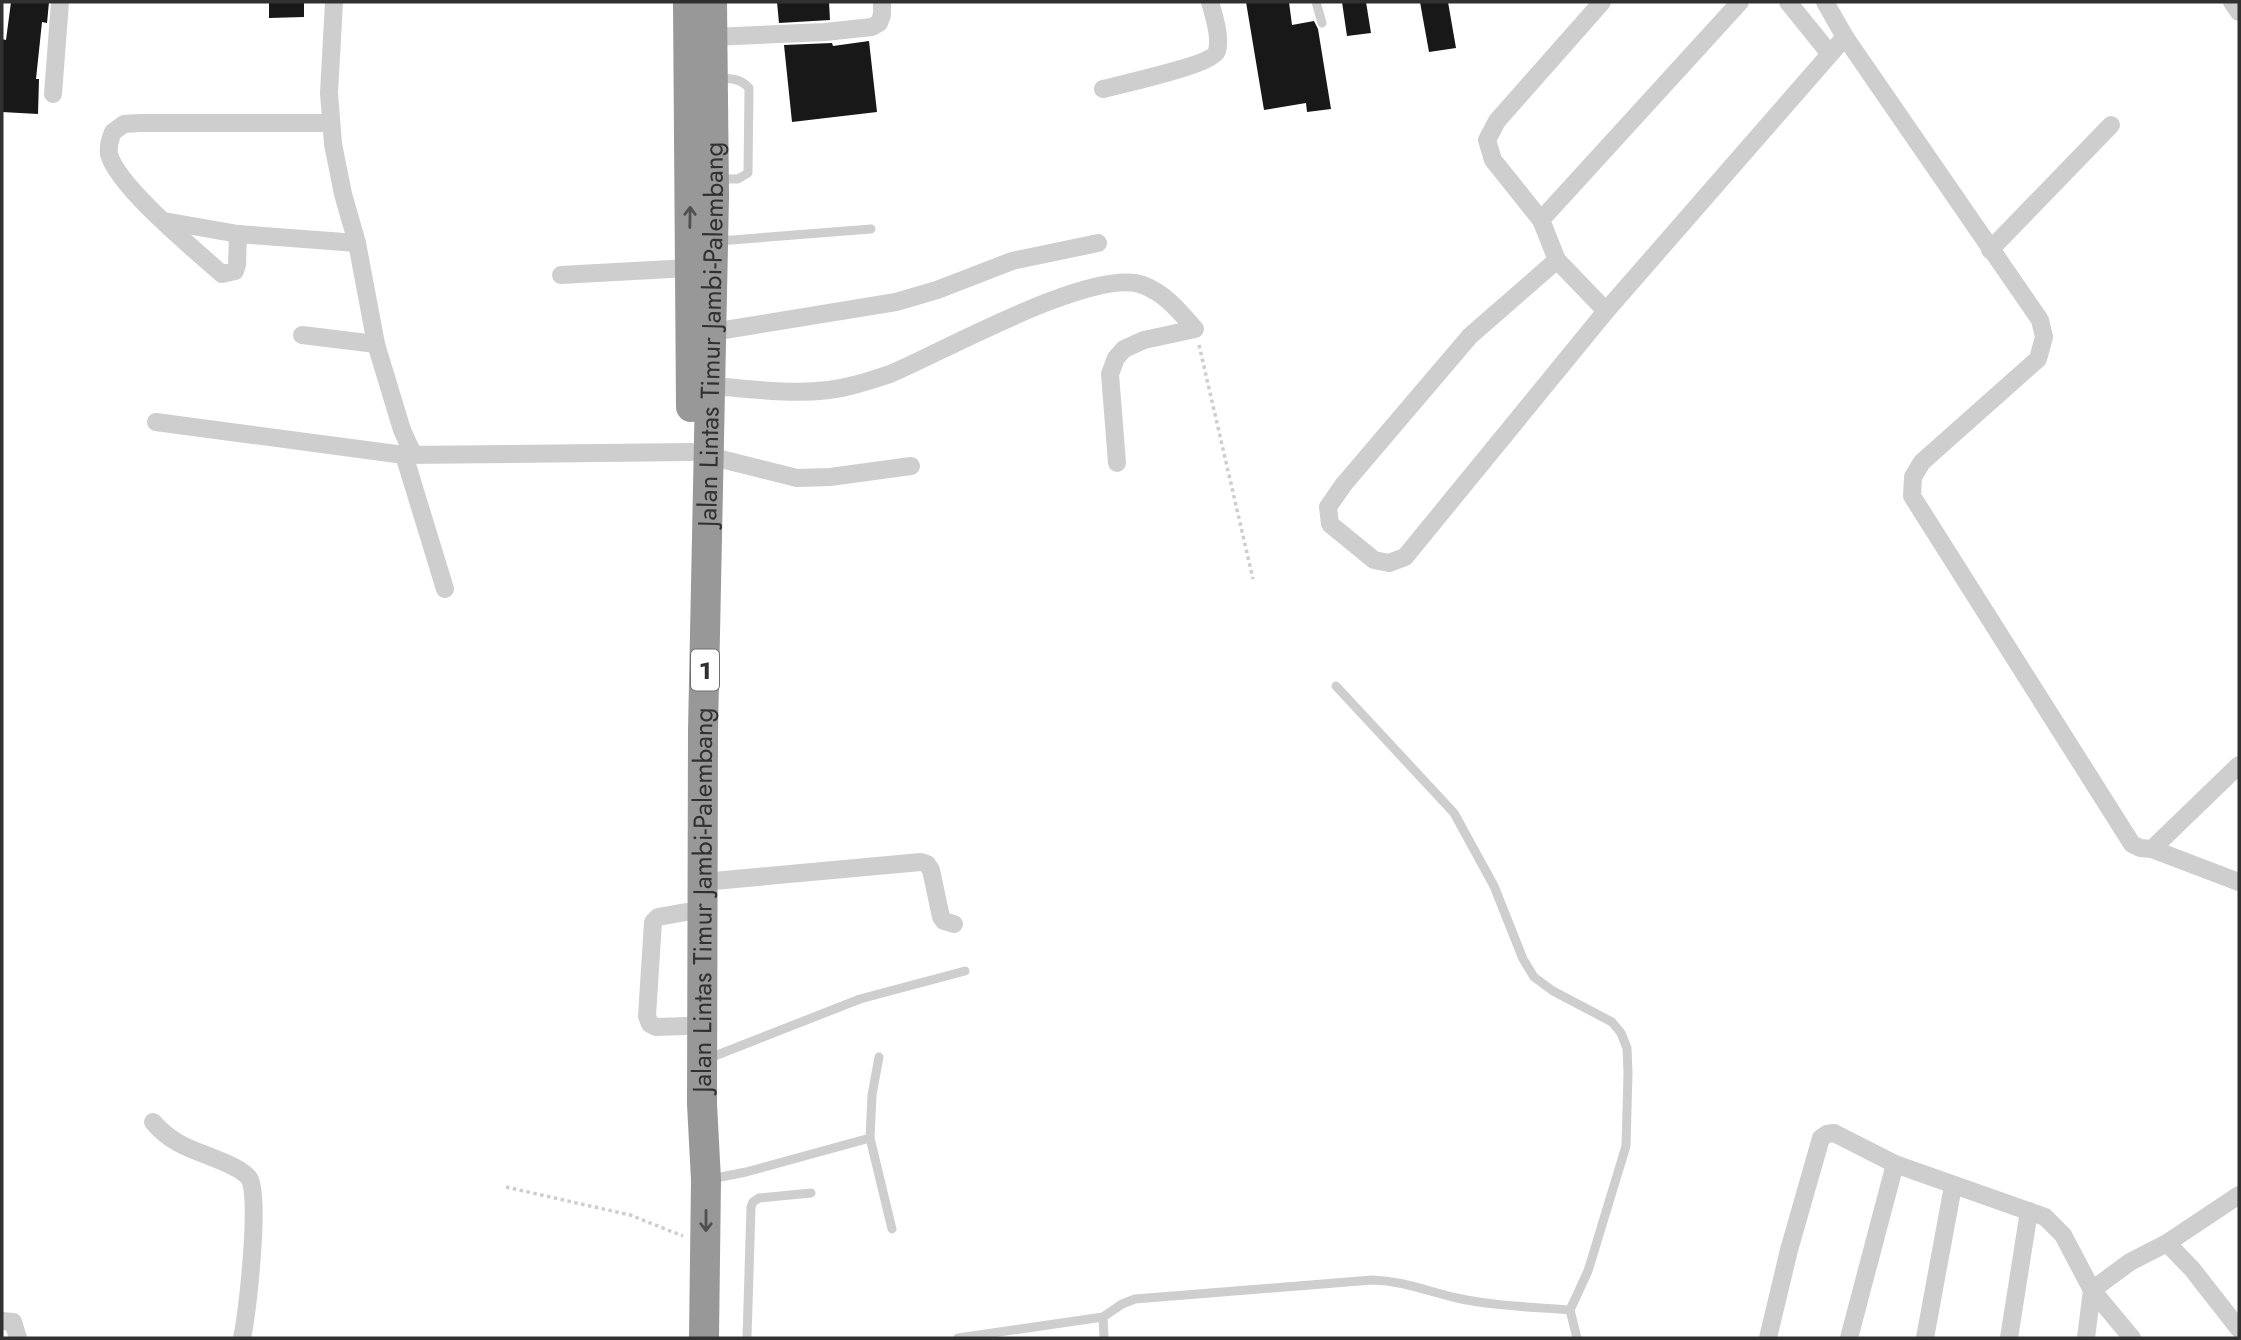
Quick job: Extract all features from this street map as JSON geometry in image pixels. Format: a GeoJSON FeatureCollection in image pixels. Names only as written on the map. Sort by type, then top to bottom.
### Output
{"type":"FeatureCollection","features":[{"type":"Feature","properties":{"kind":"highway","name":"Jalan Lintas Timur Jambi-Palembang"},"geometry":{"type":"LineString","coordinates":[[684,1338],[686,912],[701,454],[711,386],[714,179],[702,145],[688,2]]}},
{"type":"Feature","properties":{"kind":"highway","name":"Jalan Lintas Timur Jambi-Palembang"},"geometry":{"type":"LineString","coordinates":[[705,1338],[701,454],[689,268],[702,145],[713,78],[712,2]]}},
{"type":"Feature","properties":{"kind":"street"},"geometry":{"type":"LineString","coordinates":[[53,94],[60,2]]}},
{"type":"Feature","properties":{"kind":"street"},"geometry":{"type":"LineString","coordinates":[[334,2],[330,123],[343,194],[357,243],[376,344],[446,589]]}},
{"type":"Feature","properties":{"kind":"street"},"geometry":{"type":"LineString","coordinates":[[712,37],[872,27],[879,23],[883,2]]}},
{"type":"Feature","properties":{"kind":"street"},"geometry":{"type":"LineString","coordinates":[[1103,89],[1211,59],[1217,51],[1217,26],[1210,2]]}},
{"type":"Feature","properties":{"kind":"street"},"geometry":{"type":"LineString","coordinates":[[1602,2],[1497,121],[1487,140],[1493,160],[1541,220],[1557,260],[1606,311]]}},
{"type":"Feature","properties":{"kind":"street"},"geometry":{"type":"LineString","coordinates":[[1541,220],[1740,2]]}},
{"type":"Feature","properties":{"kind":"street"},"geometry":{"type":"LineString","coordinates":[[1788,2],[1830,54]]}},
{"type":"Feature","properties":{"kind":"street"},"geometry":{"type":"LineString","coordinates":[[1825,2],[1845,37],[2040,320],[2044,337],[2038,359],[1922,461],[1913,477],[1912,496],[2132,844],[2239,882]]}},
{"type":"Feature","properties":{"kind":"street"},"geometry":{"type":"LineString","coordinates":[[2232,2],[2239,11]]}},
{"type":"Feature","properties":{"kind":"street"},"geometry":{"type":"LineString","coordinates":[[1557,260],[1471,336],[1345,484],[1328,508],[1330,524],[1374,560],[1390,563],[1405,557],[1606,311],[1845,37]]}},
{"type":"Feature","properties":{"kind":"street"},"geometry":{"type":"LineString","coordinates":[[238,234],[235,271],[222,274],[187,246],[137,195],[110,157],[109,143],[113,132],[119,126],[140,123],[330,123]]}},
{"type":"Feature","properties":{"kind":"street"},"geometry":{"type":"LineString","coordinates":[[1990,250],[2111,125]]}},
{"type":"Feature","properties":{"kind":"street"},"geometry":{"type":"LineString","coordinates":[[164,221],[238,234],[357,243]]}},
{"type":"Feature","properties":{"kind":"street"},"geometry":{"type":"LineString","coordinates":[[712,332],[896,302],[937,290],[1012,261],[1098,243]]}},
{"type":"Feature","properties":{"kind":"street"},"geometry":{"type":"LineString","coordinates":[[561,275],[689,268]]}},
{"type":"Feature","properties":{"kind":"street"},"geometry":{"type":"LineString","coordinates":[[711,386],[785,391],[821,391],[852,386],[888,374],[1027,310],[1097,286],[1124,282],[1142,285],[1170,300],[1195,329],[1144,340],[1124,349],[1116,358],[1110,374],[1117,464]]}},
{"type":"Feature","properties":{"kind":"street"},"geometry":{"type":"LineString","coordinates":[[302,335],[376,344]]}},
{"type":"Feature","properties":{"kind":"street"},"geometry":{"type":"LineString","coordinates":[[156,422],[408,454],[701,454],[797,478],[830,477],[911,466]]}},
{"type":"Feature","properties":{"kind":"street"},"geometry":{"type":"LineString","coordinates":[[2152,849],[2235,775]]}},
{"type":"Feature","properties":{"kind":"street"},"geometry":{"type":"LineString","coordinates":[[704,882],[921,862],[927,864],[931,870],[941,918],[944,922],[954,924]]}},
{"type":"Feature","properties":{"kind":"street"},"geometry":{"type":"LineString","coordinates":[[153,1122],[165,1136],[185,1148],[237,1169],[249,1178],[253,1191],[253,1226],[247,1311],[242,1338]]}},
{"type":"Feature","properties":{"kind":"street"},"geometry":{"type":"LineString","coordinates":[[1768,1338],[1789,1250],[1821,1138],[1833,1133],[1895,1164],[2045,1217],[2063,1235],[2092,1290],[2132,1338]]}},
{"type":"Feature","properties":{"kind":"street"},"geometry":{"type":"LineString","coordinates":[[1849,1338],[1895,1164]]}},
{"type":"Feature","properties":{"kind":"street"},"geometry":{"type":"LineString","coordinates":[[1925,1338],[1953,1186]]}},
{"type":"Feature","properties":{"kind":"street"},"geometry":{"type":"LineString","coordinates":[[2086,1338],[2092,1290],[2130,1262],[2236,1205]]}},
{"type":"Feature","properties":{"kind":"street"},"geometry":{"type":"LineString","coordinates":[[2009,1338],[2029,1211]]}},
{"type":"Feature","properties":{"kind":"street"},"geometry":{"type":"LineString","coordinates":[[2167,1243],[2192,1269],[2239,1329]]}},
{"type":"Feature","properties":{"kind":"street"},"geometry":{"type":"LineString","coordinates":[[2,1321],[13,1322],[18,1338]]}},
{"type":"Feature","properties":{"kind":"lane"},"geometry":{"type":"LineString","coordinates":[[1316,2],[1322,23]]}},
{"type":"Feature","properties":{"kind":"lane"},"geometry":{"type":"LineString","coordinates":[[713,78],[736,79],[749,88],[748,173],[738,179],[714,179]]}},
{"type":"Feature","properties":{"kind":"lane"},"geometry":{"type":"LineString","coordinates":[[713,242],[871,229]]}},
{"type":"Feature","properties":{"kind":"lane"},"geometry":{"type":"LineString","coordinates":[[1336,686],[1454,813],[1494,886],[1522,959],[1534,976],[1553,990],[1612,1021],[1621,1032],[1627,1048],[1626,1146],[1588,1271],[1570,1310],[1577,1338]]}},
{"type":"Feature","properties":{"kind":"lane"},"geometry":{"type":"LineString","coordinates":[[702,1061],[860,999],[965,971]]}},
{"type":"Feature","properties":{"kind":"lane"},"geometry":{"type":"LineString","coordinates":[[879,1057],[872,1095],[870,1138],[892,1229]]}},
{"type":"Feature","properties":{"kind":"lane"},"geometry":{"type":"LineString","coordinates":[[706,1180],[746,1172],[870,1138]]}},
{"type":"Feature","properties":{"kind":"lane"},"geometry":{"type":"LineString","coordinates":[[747,1338],[753,1202],[759,1198],[811,1193]]}},
{"type":"Feature","properties":{"kind":"lane"},"geometry":{"type":"LineString","coordinates":[[958,1338],[1103,1317],[1135,1299],[1372,1280],[1393,1280],[1457,1298],[1570,1310]]}},
{"type":"Feature","properties":{"kind":"lane"},"geometry":{"type":"LineString","coordinates":[[1103,1317],[1104,1338]]}},
{"type":"Feature","properties":{"kind":"path"},"geometry":{"type":"LineString","coordinates":[[1195,329],[1210,383],[1253,579]]}},
{"type":"Feature","properties":{"kind":"path"},"geometry":{"type":"LineString","coordinates":[[506,1187],[630,1215],[685,1237]]}},
{"type":"Feature","properties":{"kind":"building"},"geometry":{"type":"Polygon","coordinates":[[[11,2],[49,2],[47,23],[42,22],[36,79],[39,79],[38,114],[2,112],[2,39],[6,40],[11,2]]]}},
{"type":"Feature","properties":{"kind":"building"},"geometry":{"type":"Polygon","coordinates":[[[269,2],[304,2],[304,17],[269,18],[269,2]]]}},
{"type":"Feature","properties":{"kind":"building"},"geometry":{"type":"Polygon","coordinates":[[[777,2],[829,2],[830,20],[779,23],[777,2]]]}},
{"type":"Feature","properties":{"kind":"building"},"geometry":{"type":"Polygon","coordinates":[[[1246,2],[1289,2],[1292,25],[1314,21],[1318,29],[1331,109],[1307,112],[1306,103],[1264,110],[1246,2]]]}},
{"type":"Feature","properties":{"kind":"building"},"geometry":{"type":"Polygon","coordinates":[[[1342,2],[1366,2],[1371,33],[1347,36],[1342,2]]]}},
{"type":"Feature","properties":{"kind":"building"},"geometry":{"type":"Polygon","coordinates":[[[1420,2],[1448,2],[1456,48],[1429,52],[1420,2]]]}},
{"type":"Feature","properties":{"kind":"building"},"geometry":{"type":"Polygon","coordinates":[[[869,41],[877,112],[792,122],[784,45],[832,43],[833,46],[869,41]]]}}]}
